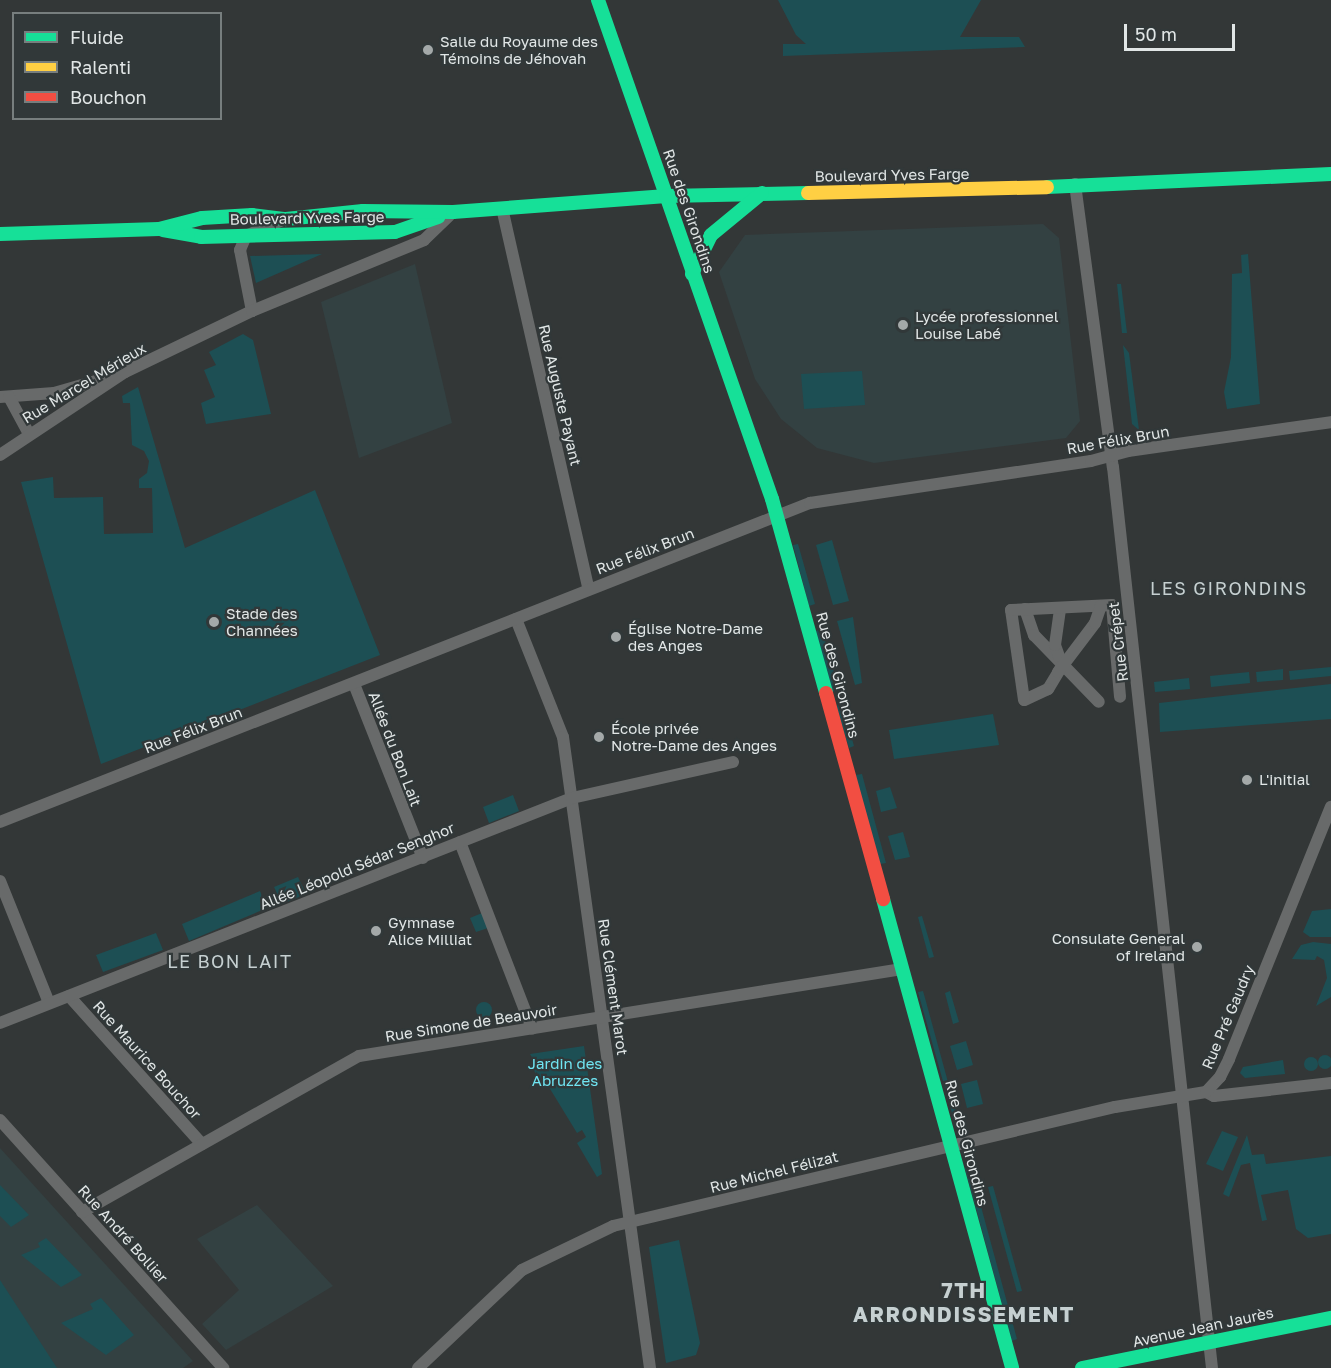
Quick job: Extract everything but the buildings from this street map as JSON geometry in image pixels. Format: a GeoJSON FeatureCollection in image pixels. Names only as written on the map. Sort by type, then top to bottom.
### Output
{"type":"FeatureCollection","features":[{"type":"Feature","properties":{"kind":"street","name":"Rue des Girondins"},"geometry":{"type":"LineString","coordinates":[[598,0],[777,517],[1012,1368]]}},
{"type":"Feature","properties":{"kind":"street","name":"Boulevard Yves Farge"},"geometry":{"type":"LineString","coordinates":[[0,234],[159,229],[202,218],[252,215],[286,219],[363,211],[453,212],[666,196],[1331,174]]}},
{"type":"Feature","properties":{"kind":"street","name":"Rue Crépet"},"geometry":{"type":"LineString","coordinates":[[1075,184],[1110,457],[1181,1098]]}},
{"type":"Feature","properties":{"kind":"street"},"geometry":{"type":"LineString","coordinates":[[692,274],[711,235],[762,193]]}},
{"type":"Feature","properties":{"kind":"street","name":"Rue Auguste Payant"},"geometry":{"type":"LineString","coordinates":[[502,208],[588,588]]}},
{"type":"Feature","properties":{"kind":"street","name":"Boulevard Yves Farge"},"geometry":{"type":"LineString","coordinates":[[159,229],[201,237],[395,232],[453,212]]}},
{"type":"Feature","properties":{"kind":"street","name":"Rue Marcel Mérieux"},"geometry":{"type":"LineString","coordinates":[[0,455],[125,372],[252,310],[424,240],[453,212]]}},
{"type":"Feature","properties":{"kind":"street"},"geometry":{"type":"LineString","coordinates":[[252,310],[240,250],[246,236],[286,219]]}},
{"type":"Feature","properties":{"kind":"street"},"geometry":{"type":"LineString","coordinates":[[29,434],[5,397],[54,393],[125,372]]}},
{"type":"Feature","properties":{"kind":"street","name":"Rue Félix Brun"},"geometry":{"type":"LineString","coordinates":[[0,822],[354,684],[588,588],[810,503],[1110,457],[1128,451],[1331,423]]}},
{"type":"Feature","properties":{"kind":"street"},"geometry":{"type":"LineString","coordinates":[[1101,606],[1095,623],[1060,669],[1048,689],[1024,700],[1011,610],[1112,605],[1120,697]]}},
{"type":"Feature","properties":{"kind":"street"},"geometry":{"type":"LineString","coordinates":[[1060,608],[1055,645],[1060,669]]}},
{"type":"Feature","properties":{"kind":"street"},"geometry":{"type":"LineString","coordinates":[[1025,609],[1034,635],[1060,669],[1100,702]]}},
{"type":"Feature","properties":{"kind":"street","name":"Rue Clément Marot"},"geometry":{"type":"LineString","coordinates":[[516,619],[563,737],[650,1368]]}},
{"type":"Feature","properties":{"kind":"street","name":"Allée du Bon Lait"},"geometry":{"type":"LineString","coordinates":[[354,684],[423,858]]}},
{"type":"Feature","properties":{"kind":"street","name":"Allée Léopold Sédar Senghor"},"geometry":{"type":"LineString","coordinates":[[0,1023],[572,798],[733,762]]}},
{"type":"Feature","properties":{"kind":"street","name":"Rue Pré Gaudry"},"geometry":{"type":"LineString","coordinates":[[1181,1098],[1206,1092],[1220,1077],[1331,807]]}},
{"type":"Feature","properties":{"kind":"street"},"geometry":{"type":"LineString","coordinates":[[460,842],[532,1029]]}},
{"type":"Feature","properties":{"kind":"street"},"geometry":{"type":"LineString","coordinates":[[0,881],[49,1004]]}},
{"type":"Feature","properties":{"kind":"street","name":"Rue Simone de Beauvoir"},"geometry":{"type":"LineString","coordinates":[[82,1212],[359,1056],[902,969]]}},
{"type":"Feature","properties":{"kind":"street","name":"Rue Maurice Bouchor"},"geometry":{"type":"LineString","coordinates":[[69,996],[202,1144]]}},
{"type":"Feature","properties":{"kind":"street"},"geometry":{"type":"LineString","coordinates":[[1206,1092],[1214,1096],[1331,1083]]}},
{"type":"Feature","properties":{"kind":"street"},"geometry":{"type":"LineString","coordinates":[[1181,1098],[1212,1368]]}},
{"type":"Feature","properties":{"kind":"street","name":"Rue Michel Félizat"},"geometry":{"type":"LineString","coordinates":[[418,1368],[522,1270],[613,1226],[1114,1107],[1181,1098]]}},
{"type":"Feature","properties":{"kind":"street","name":"Rue André Bollier"},"geometry":{"type":"LineString","coordinates":[[0,1120],[223,1368]]}},
{"type":"Feature","properties":{"kind":"street","name":"Avenue Jean Jaurès"},"geometry":{"type":"LineString","coordinates":[[1082,1368],[1331,1318]]}},
{"type":"Feature","properties":{"kind":"shaded area","name":"Lycée professionnel Louise Labé"},"geometry":{"type":"Polygon","coordinates":[[[1043,224],[1059,238],[1080,421],[1066,438],[874,463],[817,448],[781,419],[755,379],[719,272],[745,235],[1043,224]]]}},
{"type":"Feature","properties":{"kind":"shaded area"},"geometry":{"type":"Polygon","coordinates":[[[415,264],[452,423],[359,458],[321,302],[415,264]]]}},
{"type":"Feature","properties":{"kind":"shaded area"},"geometry":{"type":"Polygon","coordinates":[[[0,1148],[193,1361],[183,1368],[0,1368],[0,1148]]]}},
{"type":"Feature","properties":{"kind":"shaded area"},"geometry":{"type":"Polygon","coordinates":[[[257,1205],[333,1286],[226,1350],[202,1324],[239,1290],[197,1239],[257,1205]]]}},
{"type":"Feature","properties":{"kind":"green space"},"geometry":{"type":"Polygon","coordinates":[[[778,0],[981,0],[960,37],[1019,37],[1025,47],[783,56],[783,44],[806,44],[796,35],[778,0]]]}},
{"type":"Feature","properties":{"kind":"green space"},"geometry":{"type":"Polygon","coordinates":[[[322,254],[256,283],[250,256],[322,254]]]}},
{"type":"Feature","properties":{"kind":"green space"},"geometry":{"type":"Polygon","coordinates":[[[1248,254],[1260,404],[1227,409],[1224,392],[1231,357],[1232,274],[1242,273],[1241,255],[1248,254]]]}},
{"type":"Feature","properties":{"kind":"green space"},"geometry":{"type":"Polygon","coordinates":[[[1117,284],[1121,284],[1127,333],[1122,333],[1117,284]]]}},
{"type":"Feature","properties":{"kind":"green space"},"geometry":{"type":"Polygon","coordinates":[[[243,334],[253,340],[271,414],[206,424],[201,403],[215,397],[204,370],[216,365],[209,352],[243,334]]]}},
{"type":"Feature","properties":{"kind":"green space"},"geometry":{"type":"Polygon","coordinates":[[[1123,345],[1129,353],[1139,430],[1132,424],[1123,345]]]}},
{"type":"Feature","properties":{"kind":"green space"},"geometry":{"type":"Polygon","coordinates":[[[862,371],[865,405],[804,409],[801,374],[862,371]]]}},
{"type":"Feature","properties":{"kind":"green space","name":"Stade des Channées"},"geometry":{"type":"Polygon","coordinates":[[[138,387],[185,548],[315,490],[380,655],[101,764],[21,482],[53,477],[54,498],[103,497],[104,534],[153,533],[152,488],[139,488],[139,479],[147,473],[149,461],[144,451],[132,445],[130,403],[123,403],[122,396],[138,387]]]}},
{"type":"Feature","properties":{"kind":"green space"},"geometry":{"type":"Polygon","coordinates":[[[832,540],[849,601],[833,605],[816,545],[832,540]]]}},
{"type":"Feature","properties":{"kind":"green space"},"geometry":{"type":"Polygon","coordinates":[[[798,544],[815,604],[809,606],[793,545],[798,544]]]}},
{"type":"Feature","properties":{"kind":"green space"},"geometry":{"type":"Polygon","coordinates":[[[853,617],[862,683],[855,685],[837,621],[853,617]]]}},
{"type":"Feature","properties":{"kind":"green space"},"geometry":{"type":"Polygon","coordinates":[[[822,629],[839,690],[832,692],[815,631],[822,629]]]}},
{"type":"Feature","properties":{"kind":"green space"},"geometry":{"type":"Polygon","coordinates":[[[1331,667],[1331,676],[1290,680],[1289,671],[1331,667]]]}},
{"type":"Feature","properties":{"kind":"green space"},"geometry":{"type":"Polygon","coordinates":[[[1283,669],[1283,680],[1257,682],[1256,672],[1283,669]]]}},
{"type":"Feature","properties":{"kind":"green space"},"geometry":{"type":"Polygon","coordinates":[[[1249,672],[1250,683],[1211,687],[1210,676],[1249,672]]]}},
{"type":"Feature","properties":{"kind":"green space"},"geometry":{"type":"Polygon","coordinates":[[[1189,678],[1190,689],[1155,692],[1154,682],[1189,678]]]}},
{"type":"Feature","properties":{"kind":"green space"},"geometry":{"type":"Polygon","coordinates":[[[1331,684],[1331,719],[1160,732],[1159,703],[1331,684]]]}},
{"type":"Feature","properties":{"kind":"green space"},"geometry":{"type":"Polygon","coordinates":[[[842,704],[854,746],[849,748],[836,706],[842,704]]]}},
{"type":"Feature","properties":{"kind":"green space"},"geometry":{"type":"Polygon","coordinates":[[[993,714],[999,745],[894,759],[889,730],[993,714]]]}},
{"type":"Feature","properties":{"kind":"green space"},"geometry":{"type":"Polygon","coordinates":[[[862,774],[886,863],[880,864],[855,775],[862,774]]]}},
{"type":"Feature","properties":{"kind":"green space"},"geometry":{"type":"Polygon","coordinates":[[[890,787],[897,808],[881,812],[876,791],[890,787]]]}},
{"type":"Feature","properties":{"kind":"green space"},"geometry":{"type":"Polygon","coordinates":[[[513,795],[519,811],[489,823],[483,807],[513,795]]]}},
{"type":"Feature","properties":{"kind":"green space"},"geometry":{"type":"Polygon","coordinates":[[[903,832],[910,857],[895,860],[888,836],[903,832]]]}},
{"type":"Feature","properties":{"kind":"green space"},"geometry":{"type":"Polygon","coordinates":[[[298,877],[306,894],[282,904],[274,887],[298,877]]]}},
{"type":"Feature","properties":{"kind":"green space"},"geometry":{"type":"Polygon","coordinates":[[[260,891],[267,908],[189,941],[182,924],[260,891]]]}},
{"type":"Feature","properties":{"kind":"green space"},"geometry":{"type":"Polygon","coordinates":[[[1331,909],[1331,937],[1310,937],[1303,932],[1312,911],[1331,909]]]}},
{"type":"Feature","properties":{"kind":"green space"},"geometry":{"type":"Polygon","coordinates":[[[482,913],[488,928],[476,932],[470,918],[482,913]]]}},
{"type":"Feature","properties":{"kind":"green space"},"geometry":{"type":"Polygon","coordinates":[[[922,916],[934,957],[929,958],[918,917],[922,916]]]}},
{"type":"Feature","properties":{"kind":"green space"},"geometry":{"type":"Polygon","coordinates":[[[156,933],[163,950],[103,972],[96,955],[156,933]]]}},
{"type":"Feature","properties":{"kind":"green space"},"geometry":{"type":"Polygon","coordinates":[[[1313,942],[1331,944],[1331,997],[1316,1006],[1327,978],[1324,960],[1317,956],[1315,960],[1292,959],[1301,945],[1313,942]]]}},
{"type":"Feature","properties":{"kind":"green space"},"geometry":{"type":"Polygon","coordinates":[[[923,991],[957,1115],[953,1117],[918,992],[923,991]]]}},
{"type":"Feature","properties":{"kind":"green space"},"geometry":{"type":"Polygon","coordinates":[[[950,991],[959,1022],[953,1024],[945,993],[950,991]]]}},
{"type":"Feature","properties":{"kind":"green space"},"geometry":{"type":"Polygon","coordinates":[[[484,1002],[490,1004],[492,1010],[490,1016],[484,1018],[478,1016],[476,1010],[478,1004],[484,1002]]]}},
{"type":"Feature","properties":{"kind":"green space"},"geometry":{"type":"Polygon","coordinates":[[[966,1041],[973,1065],[957,1070],[950,1046],[966,1041]]]}},
{"type":"Feature","properties":{"kind":"green space","name":"Jardin des Abruzzes"},"geometry":{"type":"Polygon","coordinates":[[[584,1046],[602,1174],[597,1177],[577,1143],[586,1137],[582,1130],[577,1133],[544,1079],[540,1080],[531,1066],[535,1063],[530,1054],[584,1046]]]}},
{"type":"Feature","properties":{"kind":"green space"},"geometry":{"type":"Polygon","coordinates":[[[1325,1055],[1330,1057],[1332,1062],[1330,1067],[1325,1069],[1320,1067],[1318,1062],[1320,1057],[1325,1055]]]}},
{"type":"Feature","properties":{"kind":"green space"},"geometry":{"type":"Polygon","coordinates":[[[1311,1057],[1316,1059],[1318,1064],[1316,1069],[1311,1071],[1306,1069],[1304,1064],[1306,1059],[1311,1057]]]}},
{"type":"Feature","properties":{"kind":"green space"},"geometry":{"type":"Polygon","coordinates":[[[1283,1060],[1285,1074],[1245,1078],[1240,1073],[1243,1067],[1283,1060]]]}},
{"type":"Feature","properties":{"kind":"green space"},"geometry":{"type":"Polygon","coordinates":[[[977,1080],[983,1104],[967,1108],[961,1084],[977,1080]]]}},
{"type":"Feature","properties":{"kind":"green space"},"geometry":{"type":"Polygon","coordinates":[[[1222,1131],[1238,1137],[1223,1171],[1206,1164],[1222,1131]]]}},
{"type":"Feature","properties":{"kind":"green space"},"geometry":{"type":"Polygon","coordinates":[[[1247,1135],[1252,1155],[1264,1154],[1266,1164],[1331,1156],[1331,1234],[1308,1238],[1296,1229],[1288,1190],[1261,1195],[1267,1220],[1262,1221],[1250,1163],[1241,1165],[1229,1197],[1223,1194],[1247,1135]]]}},
{"type":"Feature","properties":{"kind":"green space"},"geometry":{"type":"Polygon","coordinates":[[[970,1166],[1017,1339],[1012,1341],[965,1168],[970,1166]]]}},
{"type":"Feature","properties":{"kind":"green space"},"geometry":{"type":"Polygon","coordinates":[[[0,1185],[29,1215],[11,1227],[0,1216],[0,1185]]]}},
{"type":"Feature","properties":{"kind":"green space"},"geometry":{"type":"Polygon","coordinates":[[[993,1186],[1022,1291],[1017,1292],[988,1187],[993,1186]]]}},
{"type":"Feature","properties":{"kind":"green space"},"geometry":{"type":"Polygon","coordinates":[[[46,1238],[82,1275],[61,1287],[21,1255],[40,1247],[38,1243],[46,1238]]]}},
{"type":"Feature","properties":{"kind":"green space"},"geometry":{"type":"Polygon","coordinates":[[[679,1240],[700,1343],[696,1355],[666,1363],[649,1247],[679,1240]]]}},
{"type":"Feature","properties":{"kind":"green space"},"geometry":{"type":"Polygon","coordinates":[[[0,1280],[57,1368],[0,1368],[0,1280]]]}},
{"type":"Feature","properties":{"kind":"green space"},"geometry":{"type":"Polygon","coordinates":[[[101,1298],[134,1335],[106,1355],[61,1323],[93,1309],[90,1304],[101,1298]]]}},
{"type":"Feature","properties":{"kind":"traffic: fast"},"geometry":{"type":"LineString","coordinates":[[598,0],[772,499],[826,693]]}},
{"type":"Feature","properties":{"kind":"traffic: fast"},"geometry":{"type":"LineString","coordinates":[[1047,187],[1331,174]]}},
{"type":"Feature","properties":{"kind":"traffic: fast"},"geometry":{"type":"LineString","coordinates":[[692,274],[711,235],[762,193]]}},
{"type":"Feature","properties":{"kind":"traffic: fast"},"geometry":{"type":"LineString","coordinates":[[0,234],[159,229],[202,218],[252,215],[286,219],[363,211],[453,212],[666,196],[808,193]]}},
{"type":"Feature","properties":{"kind":"traffic: fast"},"geometry":{"type":"LineString","coordinates":[[163,230],[201,237],[395,232],[438,217]]}},
{"type":"Feature","properties":{"kind":"traffic: fast"},"geometry":{"type":"LineString","coordinates":[[883,899],[1012,1368]]}},
{"type":"Feature","properties":{"kind":"traffic: fast"},"geometry":{"type":"LineString","coordinates":[[1082,1368],[1331,1318]]}},
{"type":"Feature","properties":{"kind":"traffic: slow"},"geometry":{"type":"LineString","coordinates":[[808,193],[1047,187]]}},
{"type":"Feature","properties":{"kind":"traffic: jam"},"geometry":{"type":"LineString","coordinates":[[826,693],[883,899]]}},
{"type":"Feature","properties":{"kind":"place","name":"Salle du Royaume des Témoins de Jéhovah"},"geometry":{"type":"Point","coordinates":[428,50]}},
{"type":"Feature","properties":{"kind":"place","name":"Lycée professionnel Louise Labé"},"geometry":{"type":"Point","coordinates":[903,325]}},
{"type":"Feature","properties":{"kind":"place","name":"Stade des Channées"},"geometry":{"type":"Point","coordinates":[214,622]}},
{"type":"Feature","properties":{"kind":"place","name":"Église Notre-Dame des Anges"},"geometry":{"type":"Point","coordinates":[616,637]}},
{"type":"Feature","properties":{"kind":"place","name":"École privée Notre-Dame des Anges"},"geometry":{"type":"Point","coordinates":[599,737]}},
{"type":"Feature","properties":{"kind":"place","name":"L'initial"},"geometry":{"type":"Point","coordinates":[1247,780]}},
{"type":"Feature","properties":{"kind":"place","name":"Gymnase Alice Milliat"},"geometry":{"type":"Point","coordinates":[376,931]}},
{"type":"Feature","properties":{"kind":"place","name":"Consulate General of Ireland"},"geometry":{"type":"Point","coordinates":[1197,947]}},
{"type":"Feature","properties":{"kind":"district","name":"LES GIRONDINS"},"geometry":{"type":"Point","coordinates":[1229,588]}},
{"type":"Feature","properties":{"kind":"district","name":"LE BON LAIT"},"geometry":{"type":"Point","coordinates":[230,961]}},
{"type":"Feature","properties":{"kind":"district","name":"7TH ARRONDISSEMENT"},"geometry":{"type":"Point","coordinates":[964,1302]}}]}
